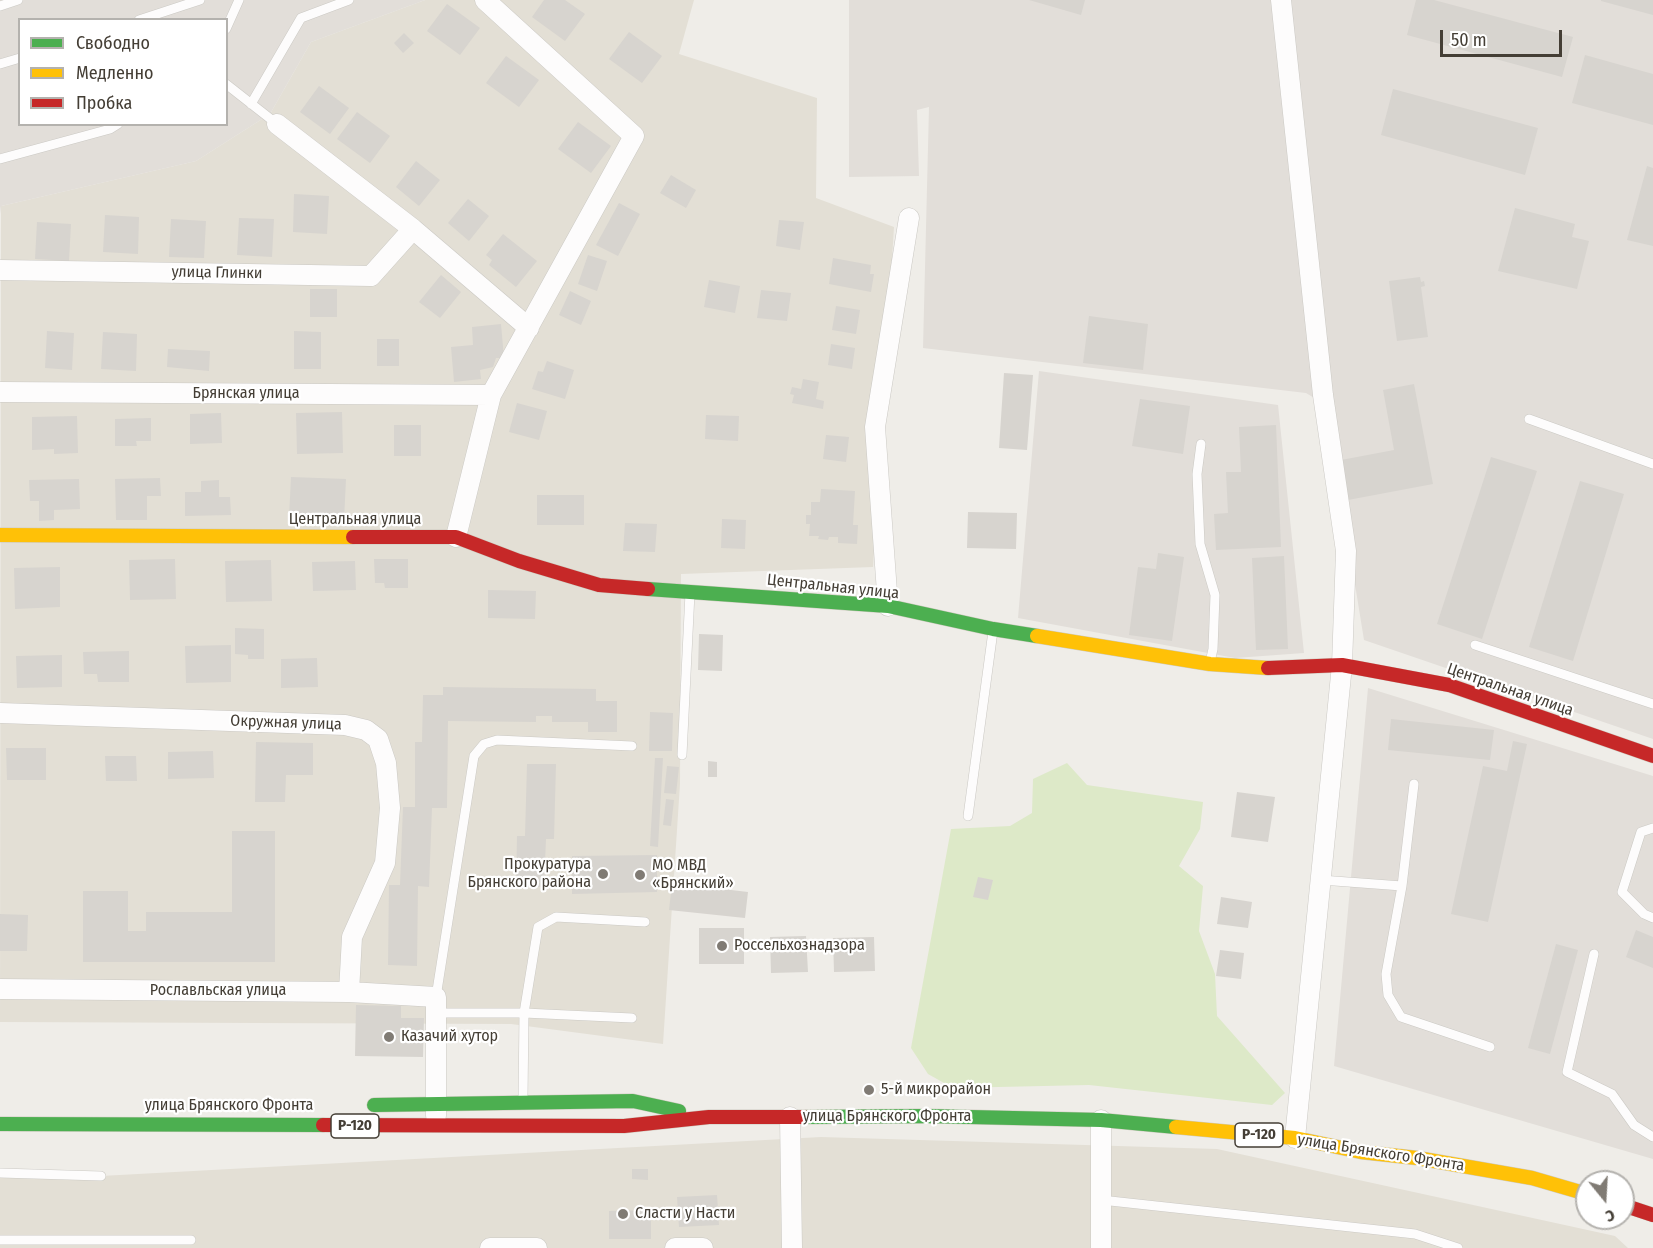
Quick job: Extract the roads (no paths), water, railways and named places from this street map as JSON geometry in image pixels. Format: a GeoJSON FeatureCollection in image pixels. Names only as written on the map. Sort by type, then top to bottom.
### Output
{"type":"FeatureCollection","features":[{"type":"Feature","properties":{"kind":"main road","name":"Центральная улица"},"geometry":{"type":"LineString","coordinates":[[0,535],[456,537],[519,561],[589,583],[888,606],[993,629],[1210,664],[1275,669],[1342,665],[1449,685],[1653,756]]}},
{"type":"Feature","properties":{"kind":"main road","name":"улица Брянского Фронта"},"geometry":{"type":"LineString","coordinates":[[365,1106],[633,1101],[709,1117]]}},
{"type":"Feature","properties":{"kind":"main road","name":"улица Брянского Фронта"},"geometry":{"type":"LineString","coordinates":[[0,1124],[624,1126],[709,1117],[926,1116],[1101,1120],[1295,1138],[1361,1152],[1417,1158],[1532,1178],[1575,1191]]}},
{"type":"Feature","properties":{"kind":"main road"},"geometry":{"type":"LineString","coordinates":[[1635,1209],[1653,1215]]}},
{"type":"Feature","properties":{"kind":"street"},"geometry":{"type":"LineString","coordinates":[[456,537],[491,395],[634,136],[484,0]]}},
{"type":"Feature","properties":{"kind":"street"},"geometry":{"type":"LineString","coordinates":[[1281,0],[1323,395],[1346,551],[1342,665],[1295,1138]]}},
{"type":"Feature","properties":{"kind":"street"},"geometry":{"type":"LineString","coordinates":[[277,124],[413,229],[529,328]]}},
{"type":"Feature","properties":{"kind":"street"},"geometry":{"type":"LineString","coordinates":[[888,606],[875,427],[909,218]]}},
{"type":"Feature","properties":{"kind":"street","name":"улица Глинки"},"geometry":{"type":"LineString","coordinates":[[0,270],[371,276],[413,229]]}},
{"type":"Feature","properties":{"kind":"street","name":"Брянская улица"},"geometry":{"type":"LineString","coordinates":[[0,392],[491,395]]}},
{"type":"Feature","properties":{"kind":"street","name":"Окружная улица"},"geometry":{"type":"LineString","coordinates":[[0,713],[345,724],[366,730],[378,739],[386,763],[390,808],[385,863],[351,937],[349,992]]}},
{"type":"Feature","properties":{"kind":"street","name":"Рославльская улица"},"geometry":{"type":"LineString","coordinates":[[0,989],[349,992],[436,1005]]}},
{"type":"Feature","properties":{"kind":"street"},"geometry":{"type":"LineString","coordinates":[[436,1005],[436,1126]]}},
{"type":"Feature","properties":{"kind":"street"},"geometry":{"type":"LineString","coordinates":[[790,1117],[792,1248]]}},
{"type":"Feature","properties":{"kind":"street"},"geometry":{"type":"LineString","coordinates":[[1101,1120],[1101,1248]]}},
{"type":"Feature","properties":{"kind":"street"},"geometry":{"type":"LineString","coordinates":[[490,1248],[537,1248]]}},
{"type":"Feature","properties":{"kind":"street"},"geometry":{"type":"LineString","coordinates":[[678,1248],[703,1248]]}},
{"type":"Feature","properties":{"kind":"lane"},"geometry":{"type":"LineString","coordinates":[[0,6],[18,0]]}},
{"type":"Feature","properties":{"kind":"lane"},"geometry":{"type":"LineString","coordinates":[[145,18],[200,0]]}},
{"type":"Feature","properties":{"kind":"lane"},"geometry":{"type":"LineString","coordinates":[[228,24],[239,0]]}},
{"type":"Feature","properties":{"kind":"lane"},"geometry":{"type":"LineString","coordinates":[[251,104],[301,18],[349,0]]}},
{"type":"Feature","properties":{"kind":"lane"},"geometry":{"type":"LineString","coordinates":[[0,64],[18,59]]}},
{"type":"Feature","properties":{"kind":"lane"},"geometry":{"type":"LineString","coordinates":[[228,86],[277,124]]}},
{"type":"Feature","properties":{"kind":"lane"},"geometry":{"type":"LineString","coordinates":[[0,159],[115,126]]}},
{"type":"Feature","properties":{"kind":"lane"},"geometry":{"type":"LineString","coordinates":[[1529,419],[1653,464]]}},
{"type":"Feature","properties":{"kind":"lane"},"geometry":{"type":"LineString","coordinates":[[1202,444],[1197,474],[1200,544],[1215,595],[1213,649],[1210,664]]}},
{"type":"Feature","properties":{"kind":"lane"},"geometry":{"type":"LineString","coordinates":[[682,754],[690,591]]}},
{"type":"Feature","properties":{"kind":"lane"},"geometry":{"type":"LineString","coordinates":[[968,816],[993,629]]}},
{"type":"Feature","properties":{"kind":"lane"},"geometry":{"type":"LineString","coordinates":[[1475,645],[1653,704]]}},
{"type":"Feature","properties":{"kind":"lane"},"geometry":{"type":"LineString","coordinates":[[632,1018],[524,1013],[436,1005],[474,756],[484,744],[497,740],[633,746]]}},
{"type":"Feature","properties":{"kind":"lane"},"geometry":{"type":"LineString","coordinates":[[1414,784],[1402,886],[1386,974],[1388,995],[1401,1017],[1490,1047]]}},
{"type":"Feature","properties":{"kind":"lane"},"geometry":{"type":"LineString","coordinates":[[1653,828],[1641,832],[1622,892],[1644,915],[1653,918]]}},
{"type":"Feature","properties":{"kind":"lane"},"geometry":{"type":"LineString","coordinates":[[1320,880],[1402,886]]}},
{"type":"Feature","properties":{"kind":"lane"},"geometry":{"type":"LineString","coordinates":[[523,1126],[524,1013],[538,927],[556,916],[645,922]]}},
{"type":"Feature","properties":{"kind":"lane"},"geometry":{"type":"LineString","coordinates":[[1594,954],[1568,1072],[1612,1094],[1634,1125],[1653,1137]]}},
{"type":"Feature","properties":{"kind":"lane"},"geometry":{"type":"LineString","coordinates":[[0,1173],[101,1176]]}},
{"type":"Feature","properties":{"kind":"lane"},"geometry":{"type":"LineString","coordinates":[[1101,1200],[1415,1234],[1458,1248]]}},
{"type":"Feature","properties":{"kind":"lane"},"geometry":{"type":"LineString","coordinates":[[0,1240],[20,1244],[191,1240]]}},
{"type":"Feature","properties":{"kind":"place","name":"Прокуратура Брянского района"},"geometry":{"type":"Point","coordinates":[603,874]}},
{"type":"Feature","properties":{"kind":"place","name":"МО МВД «Брянский»"},"geometry":{"type":"Point","coordinates":[640,875]}},
{"type":"Feature","properties":{"kind":"place","name":"Россельхознадзора"},"geometry":{"type":"Point","coordinates":[722,946]}},
{"type":"Feature","properties":{"kind":"place","name":"Казачий хутор"},"geometry":{"type":"Point","coordinates":[389,1037]}},
{"type":"Feature","properties":{"kind":"place","name":"5-й микрорайон"},"geometry":{"type":"Point","coordinates":[869,1090]}},
{"type":"Feature","properties":{"kind":"place","name":"Сласти у Насти"},"geometry":{"type":"Point","coordinates":[623,1214]}}]}
